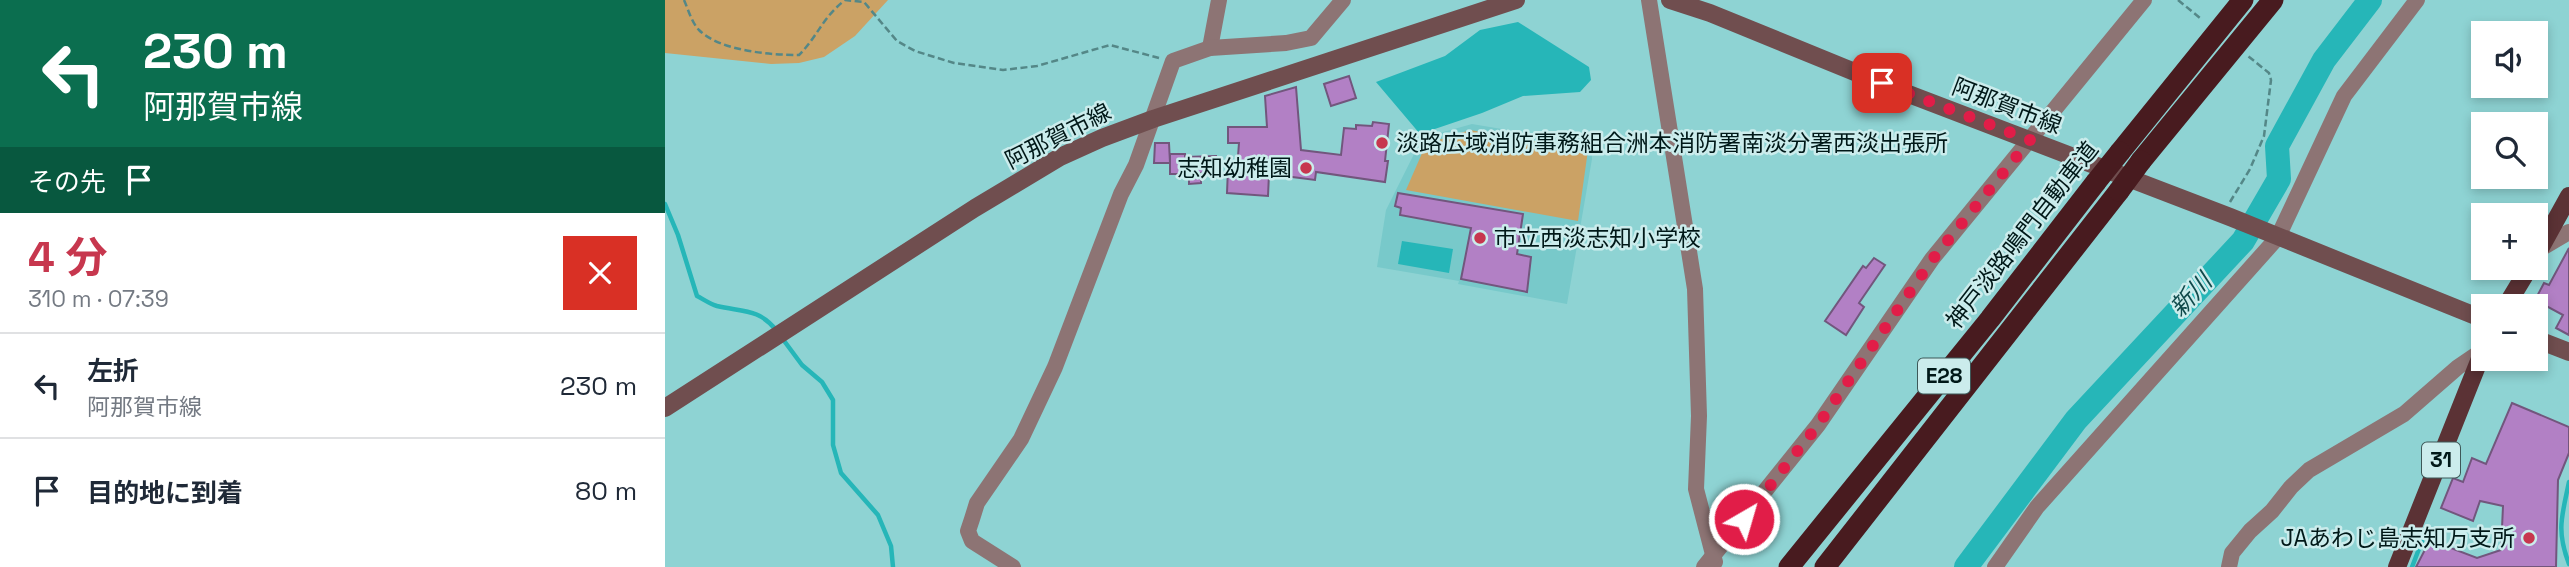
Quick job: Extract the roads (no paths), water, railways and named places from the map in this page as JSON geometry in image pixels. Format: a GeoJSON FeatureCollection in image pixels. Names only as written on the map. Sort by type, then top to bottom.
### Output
{"type":"FeatureCollection","features":[{"type":"Feature","properties":{"kind":"highway","name":"神戸淡路鳴門自動車道"},"geometry":{"type":"LineString","coordinates":[[1789,567],[2243,0]]}},
{"type":"Feature","properties":{"kind":"highway","name":"E28"},"geometry":{"type":"LineString","coordinates":[[1825,567],[2141,162],[2273,0]]}},
{"type":"Feature","properties":{"kind":"main road","name":"阿那賀市線"},"geometry":{"type":"LineString","coordinates":[[665,408],[975,208],[1060,157],[1153,119],[1517,0]]}},
{"type":"Feature","properties":{"kind":"main road","name":"阿那賀市線"},"geometry":{"type":"LineString","coordinates":[[1670,0],[1710,13],[1906,93],[2227,215],[2471,314]]}},
{"type":"Feature","properties":{"kind":"main road"},"geometry":{"type":"LineString","coordinates":[[2548,234],[2569,196]]}},
{"type":"Feature","properties":{"kind":"main road"},"geometry":{"type":"LineString","coordinates":[[2548,344],[2569,352]]}},
{"type":"Feature","properties":{"kind":"main road","name":"31"},"geometry":{"type":"LineString","coordinates":[[2397,567],[2475,371]]}},
{"type":"Feature","properties":{"kind":"street"},"geometry":{"type":"LineString","coordinates":[[1210,48],[1219,0]]}},
{"type":"Feature","properties":{"kind":"street"},"geometry":{"type":"LineString","coordinates":[[1013,567],[972,541],[968,531],[977,503],[1021,439],[1055,367],[1121,194],[1136,165],[1173,61],[1210,48],[1286,43],[1311,38],[1343,0]]}},
{"type":"Feature","properties":{"kind":"street"},"geometry":{"type":"LineString","coordinates":[[1649,0],[1695,289],[1699,415],[1696,489],[1712,564]]}},
{"type":"Feature","properties":{"kind":"street"},"geometry":{"type":"LineString","coordinates":[[1712,564],[1818,425],[1932,260],[2144,0]]}},
{"type":"Feature","properties":{"kind":"street"},"geometry":{"type":"LineString","coordinates":[[1995,567],[2036,507],[2272,234],[2344,96],[2417,0]]}},
{"type":"Feature","properties":{"kind":"street"},"geometry":{"type":"LineString","coordinates":[[1311,38],[1331,61]]}},
{"type":"Feature","properties":{"kind":"street"},"geometry":{"type":"LineString","coordinates":[[2548,246],[2569,232]]}},
{"type":"Feature","properties":{"kind":"street"},"geometry":{"type":"LineString","coordinates":[[2229,567],[2232,553],[2250,531],[2309,470],[2404,414],[2471,359]]}},
{"type":"Feature","properties":{"kind":"waterway","name":"新川"},"geometry":{"type":"LineString","coordinates":[[1966,567],[2076,420],[2243,241],[2279,179],[2277,146],[2324,60],[2370,0]]}},
{"type":"Feature","properties":{"kind":"waterway"},"geometry":{"type":"LineString","coordinates":[[665,204],[697,296],[717,306],[742,310],[764,318],[777,331]]}},
{"type":"Feature","properties":{"kind":"waterway"},"geometry":{"type":"LineString","coordinates":[[782,338],[802,365],[822,382],[833,400],[833,445],[841,473],[878,515],[891,546],[893,567]]}},
{"type":"Feature","properties":{"kind":"waterway"},"geometry":{"type":"LineString","coordinates":[[2569,482],[2561,532],[2569,564]]}},
{"type":"Feature","properties":{"kind":"waterway"},"geometry":{"type":"LineString","coordinates":[[2412,567],[2422,541]]}},
{"type":"Feature","properties":{"kind":"place","name":"淡路広域消防事務組合洲本消防署南淡分署西淡出張所"},"geometry":{"type":"Point","coordinates":[1382,143]}},
{"type":"Feature","properties":{"kind":"place","name":"志知幼稚園"},"geometry":{"type":"Point","coordinates":[1306,168]}},
{"type":"Feature","properties":{"kind":"place","name":"市立西淡志知小学校"},"geometry":{"type":"Point","coordinates":[1480,238]}},
{"type":"Feature","properties":{"kind":"place","name":"JAあわじ島志知万支所"},"geometry":{"type":"Point","coordinates":[2529,538]}}]}
